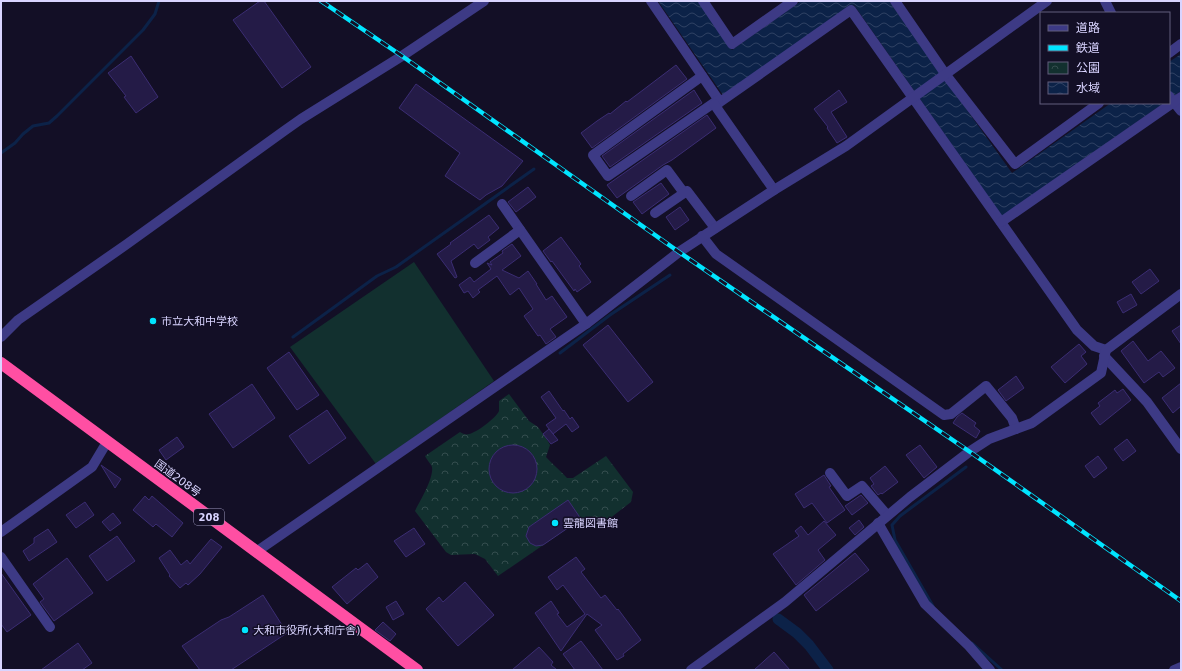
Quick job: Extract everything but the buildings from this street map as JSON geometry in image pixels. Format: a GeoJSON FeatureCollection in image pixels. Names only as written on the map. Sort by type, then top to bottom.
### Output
{"type":"FeatureCollection","features":[{"type":"Feature","properties":{"kind":"highway","name":"国道208号"},"geometry":{"type":"LineString","coordinates":[[1,364],[417,670]]}},
{"type":"Feature","properties":{"kind":"street"},"geometry":{"type":"LineString","coordinates":[[1,337],[18,320],[140,235],[284,131],[402,56],[484,1]]}},
{"type":"Feature","properties":{"kind":"street"},"geometry":{"type":"LineString","coordinates":[[651,1],[702,76],[716,102],[774,190]]}},
{"type":"Feature","properties":{"kind":"street"},"geometry":{"type":"LineString","coordinates":[[703,1],[732,44],[793,1]]}},
{"type":"Feature","properties":{"kind":"street"},"geometry":{"type":"LineString","coordinates":[[895,1],[946,75],[1015,164],[1098,104]]}},
{"type":"Feature","properties":{"kind":"street"},"geometry":{"type":"LineString","coordinates":[[256,552],[586,324],[679,252],[774,190],[846,146],[1047,1]]}},
{"type":"Feature","properties":{"kind":"street"},"geometry":{"type":"LineString","coordinates":[[1105,1],[1110,12]]}},
{"type":"Feature","properties":{"kind":"street"},"geometry":{"type":"LineString","coordinates":[[702,76],[593,155],[608,176],[716,102],[720,102],[851,10],[1078,330],[1094,346],[1105,353],[1147,402],[1181,449]]}},
{"type":"Feature","properties":{"kind":"street"},"geometry":{"type":"LineString","coordinates":[[1170,52],[1181,44]]}},
{"type":"Feature","properties":{"kind":"street"},"geometry":{"type":"LineString","coordinates":[[1175,98],[1181,111]]}},
{"type":"Feature","properties":{"kind":"street"},"geometry":{"type":"LineString","coordinates":[[1001,222],[1167,104]]}},
{"type":"Feature","properties":{"kind":"street"},"geometry":{"type":"LineString","coordinates":[[631,196],[667,170],[684,193]]}},
{"type":"Feature","properties":{"kind":"street"},"geometry":{"type":"LineString","coordinates":[[654,213],[687,191],[715,228]]}},
{"type":"Feature","properties":{"kind":"street"},"geometry":{"type":"LineString","coordinates":[[502,204],[586,324]]}},
{"type":"Feature","properties":{"kind":"street"},"geometry":{"type":"LineString","coordinates":[[475,263],[520,230]]}},
{"type":"Feature","properties":{"kind":"street"},"geometry":{"type":"LineString","coordinates":[[702,236],[716,254],[944,415],[950,414],[986,386],[1012,418],[1016,429]]}},
{"type":"Feature","properties":{"kind":"street"},"geometry":{"type":"LineString","coordinates":[[691,670],[785,602],[910,496],[969,452],[989,439],[1032,423],[1102,373],[1105,353],[1181,294]]}},
{"type":"Feature","properties":{"kind":"street"},"geometry":{"type":"LineString","coordinates":[[1,532],[92,467],[107,442]]}},
{"type":"Feature","properties":{"kind":"street"},"geometry":{"type":"LineString","coordinates":[[830,473],[847,496],[862,486],[887,515]]}},
{"type":"Feature","properties":{"kind":"street"},"geometry":{"type":"LineString","coordinates":[[878,523],[925,604],[969,646],[990,670]]}},
{"type":"Feature","properties":{"kind":"street"},"geometry":{"type":"LineString","coordinates":[[1,557],[50,627]]}},
{"type":"Feature","properties":{"kind":"street"},"geometry":{"type":"LineString","coordinates":[[1174,670],[1181,666]]}},
{"type":"Feature","properties":{"kind":"green space"},"geometry":{"type":"Polygon","coordinates":[[[414,262],[494,381],[376,464],[290,347],[414,262]]]}},
{"type":"Feature","properties":{"kind":"green space"},"geometry":{"type":"Polygon","coordinates":[[[509,394],[529,421],[538,427],[546,438],[550,445],[546,457],[567,478],[573,478],[606,456],[633,492],[631,502],[596,529],[589,520],[584,523],[581,519],[498,576],[485,559],[475,554],[451,555],[446,552],[415,511],[426,489],[432,472],[432,467],[425,456],[460,432],[469,434],[486,425],[499,411],[499,401],[509,394]]]}},
{"type":"Feature","properties":{"kind":"water"},"geometry":{"type":"Polygon","coordinates":[[[658,1],[698,1],[732,50],[801,1],[889,1],[1012,173],[1110,104],[1163,104],[1002,216],[854,5],[723,95],[658,1]]]}},
{"type":"Feature","properties":{"kind":"water"},"geometry":{"type":"Polygon","coordinates":[[[1181,54],[1181,91],[1170,98],[1170,61],[1181,54]]]}},
{"type":"Feature","properties":{"kind":"waterway"},"geometry":{"type":"LineString","coordinates":[[1,153],[15,143],[33,126],[49,123],[57,116],[143,30],[155,14],[159,1]]}},
{"type":"Feature","properties":{"kind":"waterway"},"geometry":{"type":"LineString","coordinates":[[293,337],[377,276],[396,267],[534,169]]}},
{"type":"Feature","properties":{"kind":"waterway"},"geometry":{"type":"LineString","coordinates":[[560,353],[610,315],[670,275]]}},
{"type":"Feature","properties":{"kind":"waterway"},"geometry":{"type":"LineString","coordinates":[[933,606],[895,540],[892,525],[900,516],[966,467]]}},
{"type":"Feature","properties":{"kind":"waterway"},"geometry":{"type":"LineString","coordinates":[[778,619],[797,633],[809,645],[828,670]]}},
{"type":"Feature","properties":{"kind":"waterway"},"geometry":{"type":"LineString","coordinates":[[972,643],[1002,670]]}},
{"type":"Feature","properties":{"kind":"railway"},"geometry":{"type":"LineString","coordinates":[[321,1],[402,56],[679,252],[973,454],[1181,601]]}},
{"type":"Feature","properties":{"kind":"place","name":"市立大和中学校"},"geometry":{"type":"Point","coordinates":[153,321]}},
{"type":"Feature","properties":{"kind":"place","name":"雲龍図書館"},"geometry":{"type":"Point","coordinates":[555,523]}},
{"type":"Feature","properties":{"kind":"place","name":"大和市役所(大和庁舎)"},"geometry":{"type":"Point","coordinates":[245,630]}}]}
